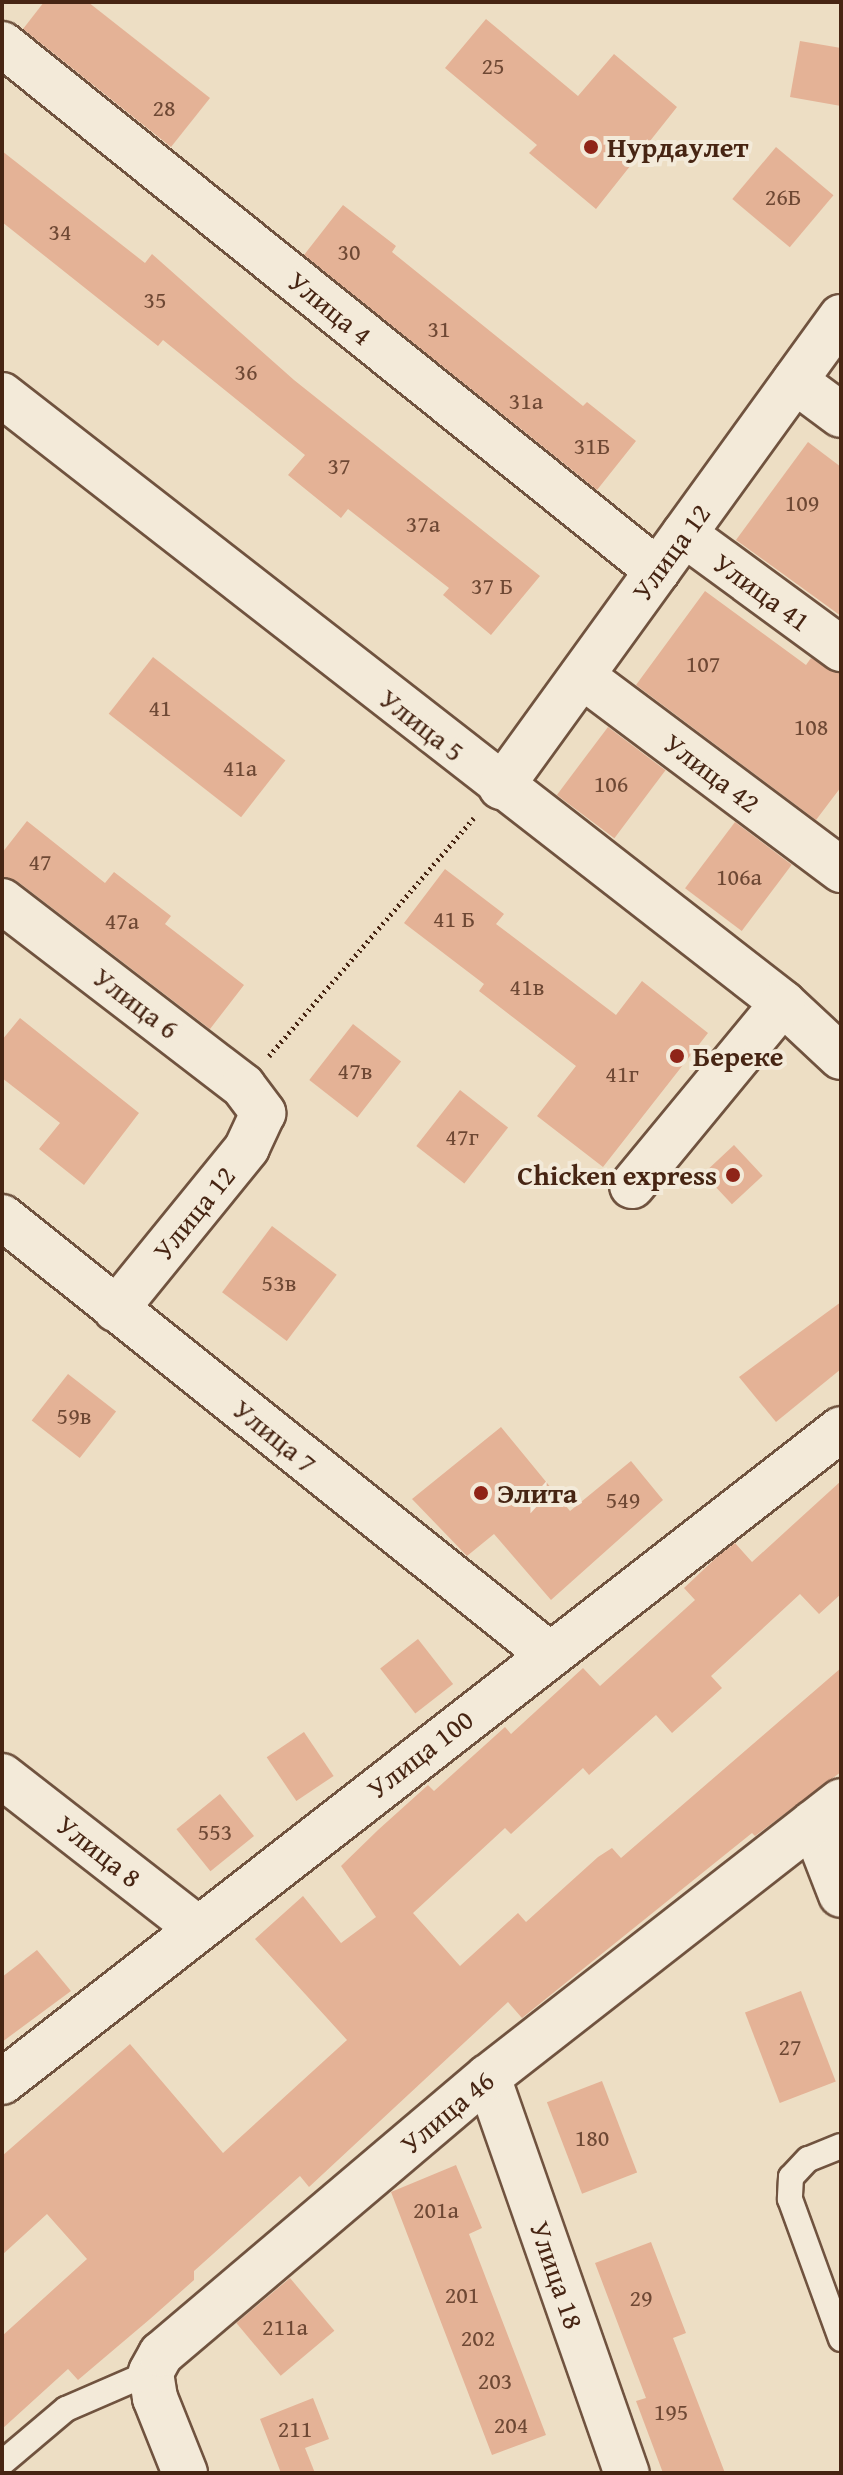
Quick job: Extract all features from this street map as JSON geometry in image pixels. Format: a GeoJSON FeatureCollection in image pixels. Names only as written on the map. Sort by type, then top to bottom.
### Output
{"type":"FeatureCollection","features":[{"type":"Feature","properties":{"kind":"street","name":"Улица 4"},"geometry":{"type":"LineString","coordinates":[[2,44],[658,571]]}},
{"type":"Feature","properties":{"kind":"street","name":"Улица 12"},"geometry":{"type":"LineString","coordinates":[[501,787],[841,317]]}},
{"type":"Feature","properties":{"kind":"street"},"geometry":{"type":"LineString","coordinates":[[795,381],[841,415]]}},
{"type":"Feature","properties":{"kind":"street","name":"Улица 5"},"geometry":{"type":"LineString","coordinates":[[2,395],[501,787],[783,1003],[841,1057]]}},
{"type":"Feature","properties":{"kind":"street","name":"Улица 41"},"geometry":{"type":"LineString","coordinates":[[684,534],[841,649]]}},
{"type":"Feature","properties":{"kind":"street","name":"Улица 42"},"geometry":{"type":"LineString","coordinates":[[582,676],[841,870]]}},
{"type":"Feature","properties":{"kind":"street","name":"Улица 6"},"geometry":{"type":"LineString","coordinates":[[2,901],[253,1099]]}},
{"type":"Feature","properties":{"kind":"street"},"geometry":{"type":"LineString","coordinates":[[632,1186],[783,1003]]}},
{"type":"Feature","properties":{"kind":"street","name":"Улица 12"},"geometry":{"type":"LineString","coordinates":[[116,1309],[247,1148],[253,1099]]}},
{"type":"Feature","properties":{"kind":"street","name":"Улица 7"},"geometry":{"type":"LineString","coordinates":[[2,1217],[549,1654]]}},
{"type":"Feature","properties":{"kind":"street","name":"Улица 100"},"geometry":{"type":"LineString","coordinates":[[2,2082],[196,1927],[841,1429]]}},
{"type":"Feature","properties":{"kind":"street","name":"Улица 8"},"geometry":{"type":"LineString","coordinates":[[2,1776],[196,1927]]}},
{"type":"Feature","properties":{"kind":"street"},"geometry":{"type":"LineString","coordinates":[[827,1812],[841,1895]]}},
{"type":"Feature","properties":{"kind":"street","name":"Улица 46"},"geometry":{"type":"LineString","coordinates":[[151,2372],[161,2354],[488,2077],[827,1812]]}},
{"type":"Feature","properties":{"kind":"street","name":"Улица 18"},"geometry":{"type":"LineString","coordinates":[[488,2077],[627,2473]]}},
{"type":"Feature","properties":{"kind":"street"},"geometry":{"type":"LineString","coordinates":[[151,2372],[155,2398],[185,2473]]}},
{"type":"Feature","properties":{"kind":"lane"},"geometry":{"type":"LineString","coordinates":[[839,2329],[790,2199],[791,2177],[808,2159],[841,2146]]}},
{"type":"Feature","properties":{"kind":"lane"},"geometry":{"type":"LineString","coordinates":[[2,2463],[66,2409],[151,2372]]}},
{"type":"Feature","properties":{"kind":"path"},"geometry":{"type":"LineString","coordinates":[[253,1099],[501,787]]}},
{"type":"Feature","properties":{"kind":"building"},"geometry":{"type":"Polygon","coordinates":[[[44,2],[88,2],[210,98],[171,147],[23,29],[44,2]]]}},
{"type":"Feature","properties":{"kind":"building"},"geometry":{"type":"Polygon","coordinates":[[[486,19],[578,96],[614,54],[677,107],[596,209],[529,153],[537,145],[445,68],[486,19]]]}},
{"type":"Feature","properties":{"kind":"building"},"geometry":{"type":"Polygon","coordinates":[[[800,41],[841,48],[841,106],[790,97],[800,41]]]}},
{"type":"Feature","properties":{"kind":"building"},"geometry":{"type":"Polygon","coordinates":[[[776,147],[833,195],[790,247],[732,199],[776,147]]]}},
{"type":"Feature","properties":{"kind":"building"},"geometry":{"type":"Polygon","coordinates":[[[2,151],[145,263],[152,254],[294,380],[540,576],[491,635],[443,595],[449,588],[348,509],[341,518],[288,475],[305,455],[163,340],[158,346],[2,222],[2,151]]]}},
{"type":"Feature","properties":{"kind":"building"},"geometry":{"type":"Polygon","coordinates":[[[343,205],[396,246],[392,252],[583,406],[587,402],[636,441],[597,490],[304,255],[343,205]]]}},
{"type":"Feature","properties":{"kind":"building"},"geometry":{"type":"Polygon","coordinates":[[[808,442],[841,467],[841,616],[736,540],[808,442]]]}},
{"type":"Feature","properties":{"kind":"building"},"geometry":{"type":"Polygon","coordinates":[[[705,591],[806,665],[811,658],[841,674],[841,787],[816,820],[636,685],[705,591]]]}},
{"type":"Feature","properties":{"kind":"building"},"geometry":{"type":"Polygon","coordinates":[[[153,657],[285,760],[241,817],[109,714],[153,657]]]}},
{"type":"Feature","properties":{"kind":"building"},"geometry":{"type":"Polygon","coordinates":[[[608,727],[666,770],[614,838],[557,795],[608,727]]]}},
{"type":"Feature","properties":{"kind":"building"},"geometry":{"type":"Polygon","coordinates":[[[27,821],[105,883],[114,872],[171,916],[165,924],[244,985],[210,1029],[17,881],[2,877],[2,853],[27,821]]]}},
{"type":"Feature","properties":{"kind":"building"},"geometry":{"type":"Polygon","coordinates":[[[735,822],[792,865],[742,931],[685,888],[735,822]]]}},
{"type":"Feature","properties":{"kind":"building"},"geometry":{"type":"Polygon","coordinates":[[[445,869],[504,914],[496,924],[616,1015],[642,981],[708,1033],[603,1167],[537,1116],[576,1066],[479,991],[484,984],[404,923],[445,869]]]}},
{"type":"Feature","properties":{"kind":"building"},"geometry":{"type":"Polygon","coordinates":[[[20,1018],[139,1113],[84,1185],[39,1149],[60,1123],[2,1078],[2,1040],[20,1018]]]}},
{"type":"Feature","properties":{"kind":"building"},"geometry":{"type":"Polygon","coordinates":[[[353,1024],[401,1062],[357,1118],[309,1080],[353,1024]]]}},
{"type":"Feature","properties":{"kind":"building"},"geometry":{"type":"Polygon","coordinates":[[[460,1090],[508,1128],[464,1184],[416,1146],[460,1090]]]}},
{"type":"Feature","properties":{"kind":"building","name":"Chicken express"},"geometry":{"type":"Polygon","coordinates":[[[734,1145],[763,1176],[732,1204],[703,1174],[734,1145]]]}},
{"type":"Feature","properties":{"kind":"building"},"geometry":{"type":"Polygon","coordinates":[[[272,1226],[337,1275],[287,1341],[222,1292],[272,1226]]]}},
{"type":"Feature","properties":{"kind":"building"},"geometry":{"type":"Polygon","coordinates":[[[841,1302],[841,1369],[776,1422],[739,1377],[841,1302]]]}},
{"type":"Feature","properties":{"kind":"building"},"geometry":{"type":"Polygon","coordinates":[[[68,1374],[116,1412],[80,1458],[32,1420],[68,1374]]]}},
{"type":"Feature","properties":{"kind":"building"},"geometry":{"type":"Polygon","coordinates":[[[501,1427],[570,1511],[631,1461],[663,1500],[551,1600],[494,1534],[467,1556],[412,1499],[501,1427]]]}},
{"type":"Feature","properties":{"kind":"building"},"geometry":{"type":"Polygon","coordinates":[[[841,1481],[841,1594],[819,1614],[800,1594],[711,1676],[722,1688],[672,1733],[656,1715],[589,1775],[583,1768],[511,1834],[505,1828],[413,1913],[460,1966],[518,1913],[526,1922],[598,1857],[612,1848],[621,1858],[841,1668],[841,1772],[755,1836],[752,1833],[522,2018],[508,2002],[309,2187],[300,2176],[194,2271],[194,2280],[150,2319],[78,2380],[68,2369],[2,2429],[2,2336],[87,2259],[47,2214],[2,2255],[2,2156],[130,2044],[223,2153],[347,2040],[255,1939],[303,1896],[341,1943],[376,1917],[341,1866],[378,1830],[428,1785],[434,1791],[505,1727],[511,1734],[583,1668],[600,1686],[695,1600],[684,1588],[718,1556],[735,1543],[752,1562],[841,1481]]]}},
{"type":"Feature","properties":{"kind":"building"},"geometry":{"type":"Polygon","coordinates":[[[418,1639],[453,1684],[415,1713],[380,1669],[418,1639]]]}},
{"type":"Feature","properties":{"kind":"building"},"geometry":{"type":"Polygon","coordinates":[[[304,1732],[334,1776],[296,1801],[267,1757],[304,1732]]]}},
{"type":"Feature","properties":{"kind":"building"},"geometry":{"type":"Polygon","coordinates":[[[220,1794],[254,1836],[210,1871],[176,1829],[220,1794]]]}},
{"type":"Feature","properties":{"kind":"building"},"geometry":{"type":"Polygon","coordinates":[[[37,1950],[71,1991],[2,2042],[2,1977],[37,1950]]]}},
{"type":"Feature","properties":{"kind":"building"},"geometry":{"type":"Polygon","coordinates":[[[801,1991],[836,2082],[780,2103],[745,2013],[801,1991]]]}},
{"type":"Feature","properties":{"kind":"building"},"geometry":{"type":"Polygon","coordinates":[[[602,2081],[637,2172],[582,2194],[547,2102],[602,2081]]]}},
{"type":"Feature","properties":{"kind":"building"},"geometry":{"type":"Polygon","coordinates":[[[456,2165],[482,2228],[469,2234],[546,2435],[492,2455],[391,2192],[456,2165]]]}},
{"type":"Feature","properties":{"kind":"building"},"geometry":{"type":"Polygon","coordinates":[[[651,2242],[686,2333],[673,2338],[725,2473],[663,2473],[636,2401],[646,2398],[595,2263],[651,2242]]]}},
{"type":"Feature","properties":{"kind":"building"},"geometry":{"type":"Polygon","coordinates":[[[290,2278],[334,2331],[281,2376],[236,2323],[290,2278]]]}},
{"type":"Feature","properties":{"kind":"building"},"geometry":{"type":"Polygon","coordinates":[[[313,2398],[329,2439],[305,2448],[315,2473],[281,2473],[260,2419],[313,2398]]]}},
{"type":"Feature","properties":{"kind":"place","name":"Нурдаулет"},"geometry":{"type":"Point","coordinates":[591,147]}},
{"type":"Feature","properties":{"kind":"place","name":"Береке"},"geometry":{"type":"Point","coordinates":[677,1056]}},
{"type":"Feature","properties":{"kind":"place","name":"Chicken express"},"geometry":{"type":"Point","coordinates":[733,1175]}},
{"type":"Feature","properties":{"kind":"place","name":"Элита"},"geometry":{"type":"Point","coordinates":[481,1493]}}]}
